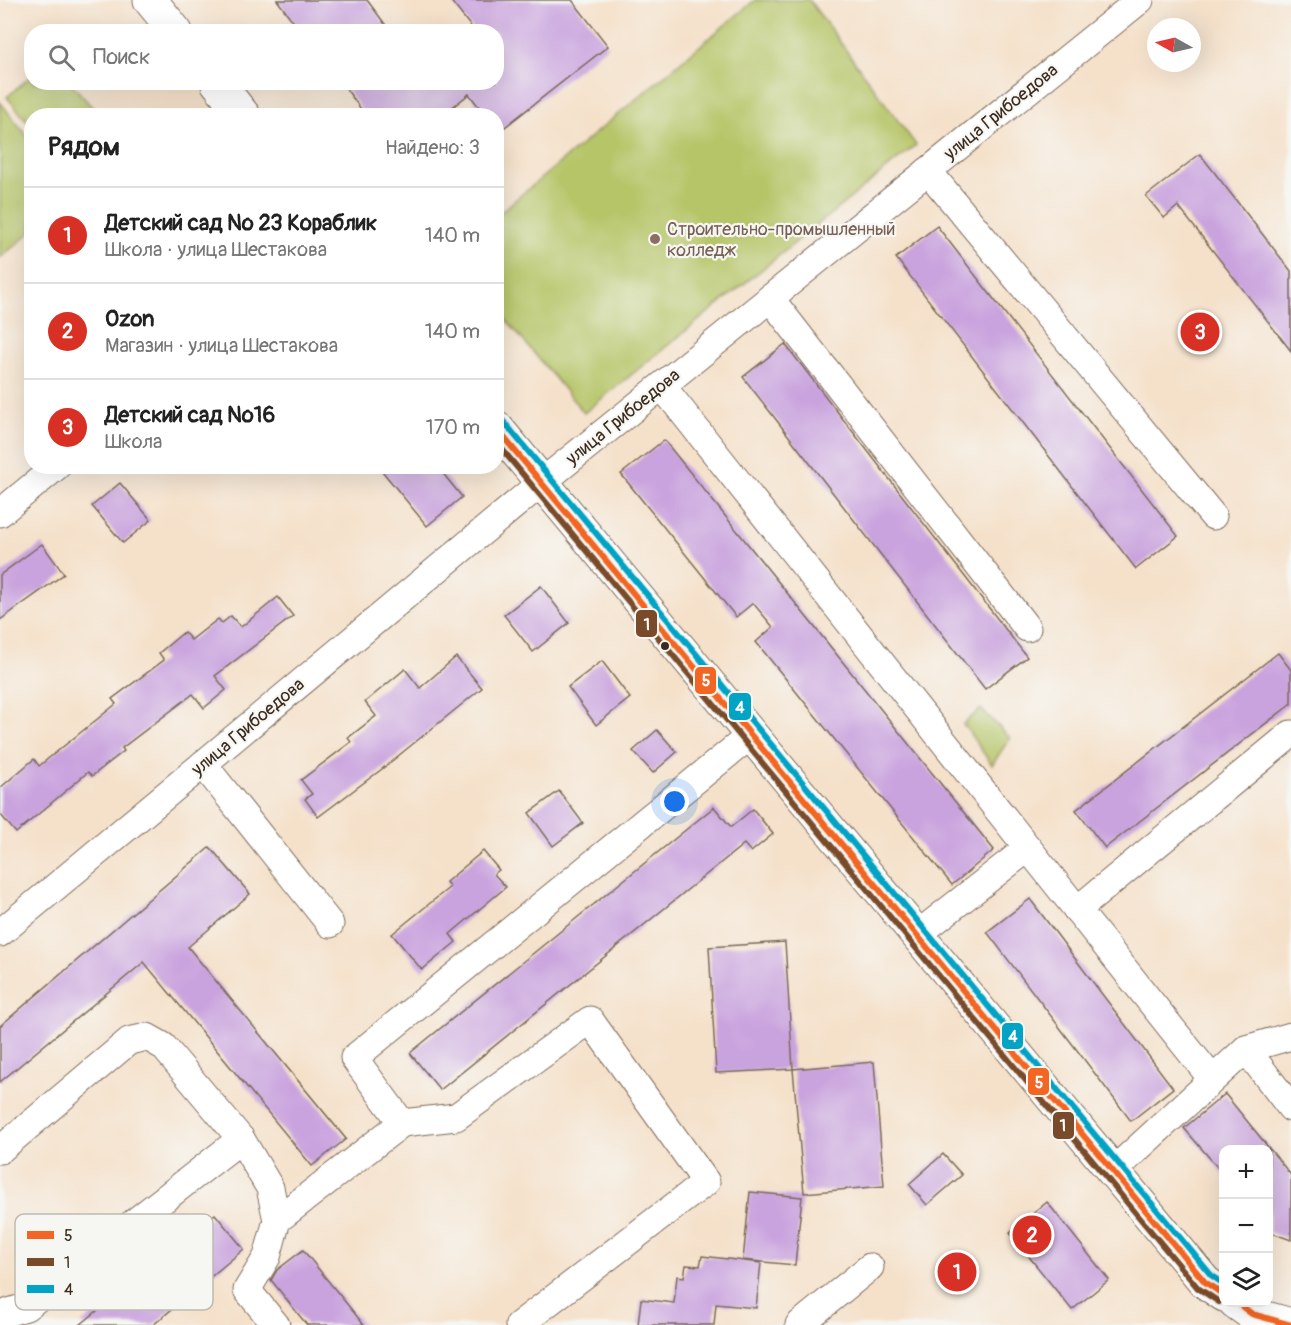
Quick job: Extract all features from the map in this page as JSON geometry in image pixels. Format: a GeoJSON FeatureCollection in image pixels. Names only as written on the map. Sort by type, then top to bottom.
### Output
{"type":"FeatureCollection","features":[{"type":"Feature","properties":{"kind":"main road"},"geometry":{"type":"LineString","coordinates":[[150,0],[170,24]]}},
{"type":"Feature","properties":{"kind":"main road"},"geometry":{"type":"LineString","coordinates":[[223,90],[238,108]]}},
{"type":"Feature","properties":{"kind":"main road"},"geometry":{"type":"LineString","coordinates":[[504,437],[1113,1171],[1214,1288]]}},
{"type":"Feature","properties":{"kind":"main road"},"geometry":{"type":"LineString","coordinates":[[1242,1307],[1252,1314],[1291,1325]]}},
{"type":"Feature","properties":{"kind":"street","name":"улица Грибоедова"},"geometry":{"type":"LineString","coordinates":[[0,933],[542,483],[1140,0]]}},
{"type":"Feature","properties":{"kind":"street"},"geometry":{"type":"LineString","coordinates":[[928,171],[1213,516]]}},
{"type":"Feature","properties":{"kind":"street"},"geometry":{"type":"LineString","coordinates":[[770,298],[1027,628]]}},
{"type":"Feature","properties":{"kind":"street"},"geometry":{"type":"LineString","coordinates":[[662,386],[1212,1079]]}},
{"type":"Feature","properties":{"kind":"street"},"geometry":{"type":"LineString","coordinates":[[0,513],[47,474]]}},
{"type":"Feature","properties":{"kind":"street"},"geometry":{"type":"LineString","coordinates":[[1077,910],[1291,734]]}},
{"type":"Feature","properties":{"kind":"street"},"geometry":{"type":"LineString","coordinates":[[402,1123],[354,1058],[751,735]]}},
{"type":"Feature","properties":{"kind":"street"},"geometry":{"type":"LineString","coordinates":[[203,764],[330,924]]}},
{"type":"Feature","properties":{"kind":"street"},"geometry":{"type":"LineString","coordinates":[[917,935],[1028,848]]}},
{"type":"Feature","properties":{"kind":"street"},"geometry":{"type":"LineString","coordinates":[[277,1220],[402,1123],[456,1117],[590,1020],[706,1182],[519,1325]]}},
{"type":"Feature","properties":{"kind":"street"},"geometry":{"type":"LineString","coordinates":[[1113,1171],[1246,1049],[1291,1036]]}},
{"type":"Feature","properties":{"kind":"street"},"geometry":{"type":"LineString","coordinates":[[0,1150],[129,1041],[147,1037],[163,1046],[241,1139],[270,1188],[277,1220],[267,1257],[247,1290],[276,1325]]}},
{"type":"Feature","properties":{"kind":"street"},"geometry":{"type":"LineString","coordinates":[[1246,1049],[1291,1108]]}},
{"type":"Feature","properties":{"kind":"street"},"geometry":{"type":"LineString","coordinates":[[145,1214],[241,1139]]}},
{"type":"Feature","properties":{"kind":"street"},"geometry":{"type":"LineString","coordinates":[[799,1325],[870,1267]]}},
{"type":"Feature","properties":{"kind":"street"},"geometry":{"type":"LineString","coordinates":[[0,1320],[9,1312],[16,1310]]}},
{"type":"Feature","properties":{"kind":"green space"},"geometry":{"type":"Polygon","coordinates":[[[755,0],[809,0],[916,145],[584,413],[504,317],[504,209],[755,0]]]}},
{"type":"Feature","properties":{"kind":"green space"},"geometry":{"type":"Polygon","coordinates":[[[24,82],[24,90],[77,90],[93,108],[24,108],[24,118],[7,97],[24,82]]]}},
{"type":"Feature","properties":{"kind":"green space"},"geometry":{"type":"Polygon","coordinates":[[[0,102],[24,132],[24,238],[0,258],[0,102]]]}},
{"type":"Feature","properties":{"kind":"green space"},"geometry":{"type":"Polygon","coordinates":[[[981,709],[1010,738],[992,765],[963,724],[981,709]]]}},
{"type":"Feature","properties":{"kind":"building"},"geometry":{"type":"Polygon","coordinates":[[[277,0],[367,0],[385,24],[295,24],[277,0]]]}},
{"type":"Feature","properties":{"kind":"building"},"geometry":{"type":"Polygon","coordinates":[[[450,0],[572,0],[608,46],[504,128],[504,108],[480,108],[469,94],[451,108],[360,108],[347,90],[504,90],[504,24],[469,24],[450,0]]]}},
{"type":"Feature","properties":{"kind":"building"},"geometry":{"type":"Polygon","coordinates":[[[1200,154],[1291,271],[1291,351],[1178,206],[1164,218],[1146,196],[1200,154]]]}},
{"type":"Feature","properties":{"kind":"building"},"geometry":{"type":"Polygon","coordinates":[[[937,226],[1178,536],[1136,569],[896,258],[937,226]]]}},
{"type":"Feature","properties":{"kind":"building"},"geometry":{"type":"Polygon","coordinates":[[[785,344],[1027,657],[985,689],[743,377],[785,344]]]}},
{"type":"Feature","properties":{"kind":"building"},"geometry":{"type":"Polygon","coordinates":[[[664,440],[994,850],[952,885],[756,642],[773,627],[753,603],[736,617],[621,474],[664,440]]]}},
{"type":"Feature","properties":{"kind":"building"},"geometry":{"type":"Polygon","coordinates":[[[385,474],[443,474],[462,497],[427,526],[385,474]]]}},
{"type":"Feature","properties":{"kind":"building"},"geometry":{"type":"Polygon","coordinates":[[[120,483],[151,520],[123,543],[92,506],[120,483]]]}},
{"type":"Feature","properties":{"kind":"building"},"geometry":{"type":"Polygon","coordinates":[[[42,544],[64,574],[0,620],[0,575],[42,544]]]}},
{"type":"Feature","properties":{"kind":"building"},"geometry":{"type":"Polygon","coordinates":[[[541,586],[569,623],[533,652],[504,615],[541,586]]]}},
{"type":"Feature","properties":{"kind":"building"},"geometry":{"type":"Polygon","coordinates":[[[278,597],[293,616],[215,676],[226,690],[204,708],[193,694],[122,748],[124,751],[92,776],[88,772],[16,833],[0,814],[0,788],[34,759],[39,766],[116,704],[112,699],[164,660],[159,653],[184,632],[191,640],[218,619],[222,623],[231,616],[241,627],[278,597]]]}},
{"type":"Feature","properties":{"kind":"building"},"geometry":{"type":"Polygon","coordinates":[[[1278,653],[1291,670],[1291,704],[1105,848],[1076,810],[1278,653]]]}},
{"type":"Feature","properties":{"kind":"building"},"geometry":{"type":"Polygon","coordinates":[[[456,657],[482,688],[382,769],[318,817],[305,799],[312,794],[301,780],[351,742],[348,738],[376,716],[365,702],[405,669],[420,688],[456,657]]]}},
{"type":"Feature","properties":{"kind":"building"},"geometry":{"type":"Polygon","coordinates":[[[602,661],[630,698],[596,725],[568,687],[602,661]]]}},
{"type":"Feature","properties":{"kind":"building"},"geometry":{"type":"Polygon","coordinates":[[[657,730],[677,752],[653,773],[633,751],[657,730]]]}},
{"type":"Feature","properties":{"kind":"building"},"geometry":{"type":"Polygon","coordinates":[[[559,791],[583,823],[553,846],[529,813],[559,791]]]}},
{"type":"Feature","properties":{"kind":"building"},"geometry":{"type":"Polygon","coordinates":[[[714,807],[731,827],[753,809],[773,834],[751,852],[744,844],[440,1090],[410,1053],[714,807]]]}},
{"type":"Feature","properties":{"kind":"building"},"geometry":{"type":"Polygon","coordinates":[[[210,847],[250,894],[188,947],[346,1139],[312,1166],[144,962],[0,1082],[0,1026],[210,847]]]}},
{"type":"Feature","properties":{"kind":"building"},"geometry":{"type":"Polygon","coordinates":[[[483,851],[499,870],[494,874],[506,887],[450,934],[456,942],[422,970],[392,934],[450,887],[446,882],[483,851]]]}},
{"type":"Feature","properties":{"kind":"building"},"geometry":{"type":"Polygon","coordinates":[[[1030,899],[1173,1088],[1131,1121],[987,932],[1030,899]]]}},
{"type":"Feature","properties":{"kind":"building"},"geometry":{"type":"Polygon","coordinates":[[[785,942],[793,1069],[716,1073],[709,947],[785,942]]]}},
{"type":"Feature","properties":{"kind":"building"},"geometry":{"type":"Polygon","coordinates":[[[874,1062],[884,1186],[804,1193],[793,1069],[874,1062]]]}},
{"type":"Feature","properties":{"kind":"building"},"geometry":{"type":"Polygon","coordinates":[[[1225,1094],[1267,1145],[1219,1145],[1219,1169],[1184,1128],[1225,1094]]]}},
{"type":"Feature","properties":{"kind":"building"},"geometry":{"type":"Polygon","coordinates":[[[1273,1153],[1291,1175],[1291,1240],[1273,1233],[1273,1153]]]}},
{"type":"Feature","properties":{"kind":"building"},"geometry":{"type":"Polygon","coordinates":[[[943,1154],[962,1175],[927,1205],[909,1184],[943,1154]]]}},
{"type":"Feature","properties":{"kind":"building"},"geometry":{"type":"Polygon","coordinates":[[[750,1192],[802,1197],[795,1265],[743,1260],[750,1192]]]}},
{"type":"Feature","properties":{"kind":"building"},"geometry":{"type":"Polygon","coordinates":[[[1047,1202],[1109,1280],[1072,1310],[1010,1233],[1047,1202]]]}},
{"type":"Feature","properties":{"kind":"building"},"geometry":{"type":"Polygon","coordinates":[[[215,1214],[244,1249],[213,1275],[213,1216],[215,1214]]]}},
{"type":"Feature","properties":{"kind":"building"},"geometry":{"type":"Polygon","coordinates":[[[303,1250],[364,1325],[307,1325],[271,1280],[277,1270],[303,1250]]]}},
{"type":"Feature","properties":{"kind":"building"},"geometry":{"type":"Polygon","coordinates":[[[702,1256],[761,1263],[756,1308],[716,1304],[714,1325],[638,1325],[641,1299],[674,1303],[677,1276],[684,1277],[686,1265],[700,1266],[702,1256]]]}},
{"type":"Feature","properties":{"kind":"building"},"geometry":{"type":"Polygon","coordinates":[[[98,1310],[171,1310],[153,1325],[80,1325],[98,1310]]]}},
{"type":"Feature","properties":{"kind":"transit line","name":"4"},"geometry":{"type":"LineString","coordinates":[[504,422],[1211,1275],[1219,1281]]}},
{"type":"Feature","properties":{"kind":"transit line","name":"5"},"geometry":{"type":"LineString","coordinates":[[504,438],[1205,1282],[1219,1292]]}},
{"type":"Feature","properties":{"kind":"transit line","name":"1"},"geometry":{"type":"LineString","coordinates":[[504,452],[1198,1288],[1219,1302]]}},
{"type":"Feature","properties":{"kind":"transit line","name":"5"},"geometry":{"type":"LineString","coordinates":[[1243,1307],[1252,1314],[1291,1325]]}},
{"type":"Feature","properties":{"kind":"place","name":"Строительно-промышленный колледж"},"geometry":{"type":"Point","coordinates":[655,239]}},
{"type":"Feature","properties":{"kind":"place","name":"Детский сад №16"},"geometry":{"type":"Point","coordinates":[1200,332]}},
{"type":"Feature","properties":{"kind":"place","name":"Ozon"},"geometry":{"type":"Point","coordinates":[1032,1235]}},
{"type":"Feature","properties":{"kind":"place","name":"Детский сад № 23 Кораблик"},"geometry":{"type":"Point","coordinates":[957,1272]}}]}
